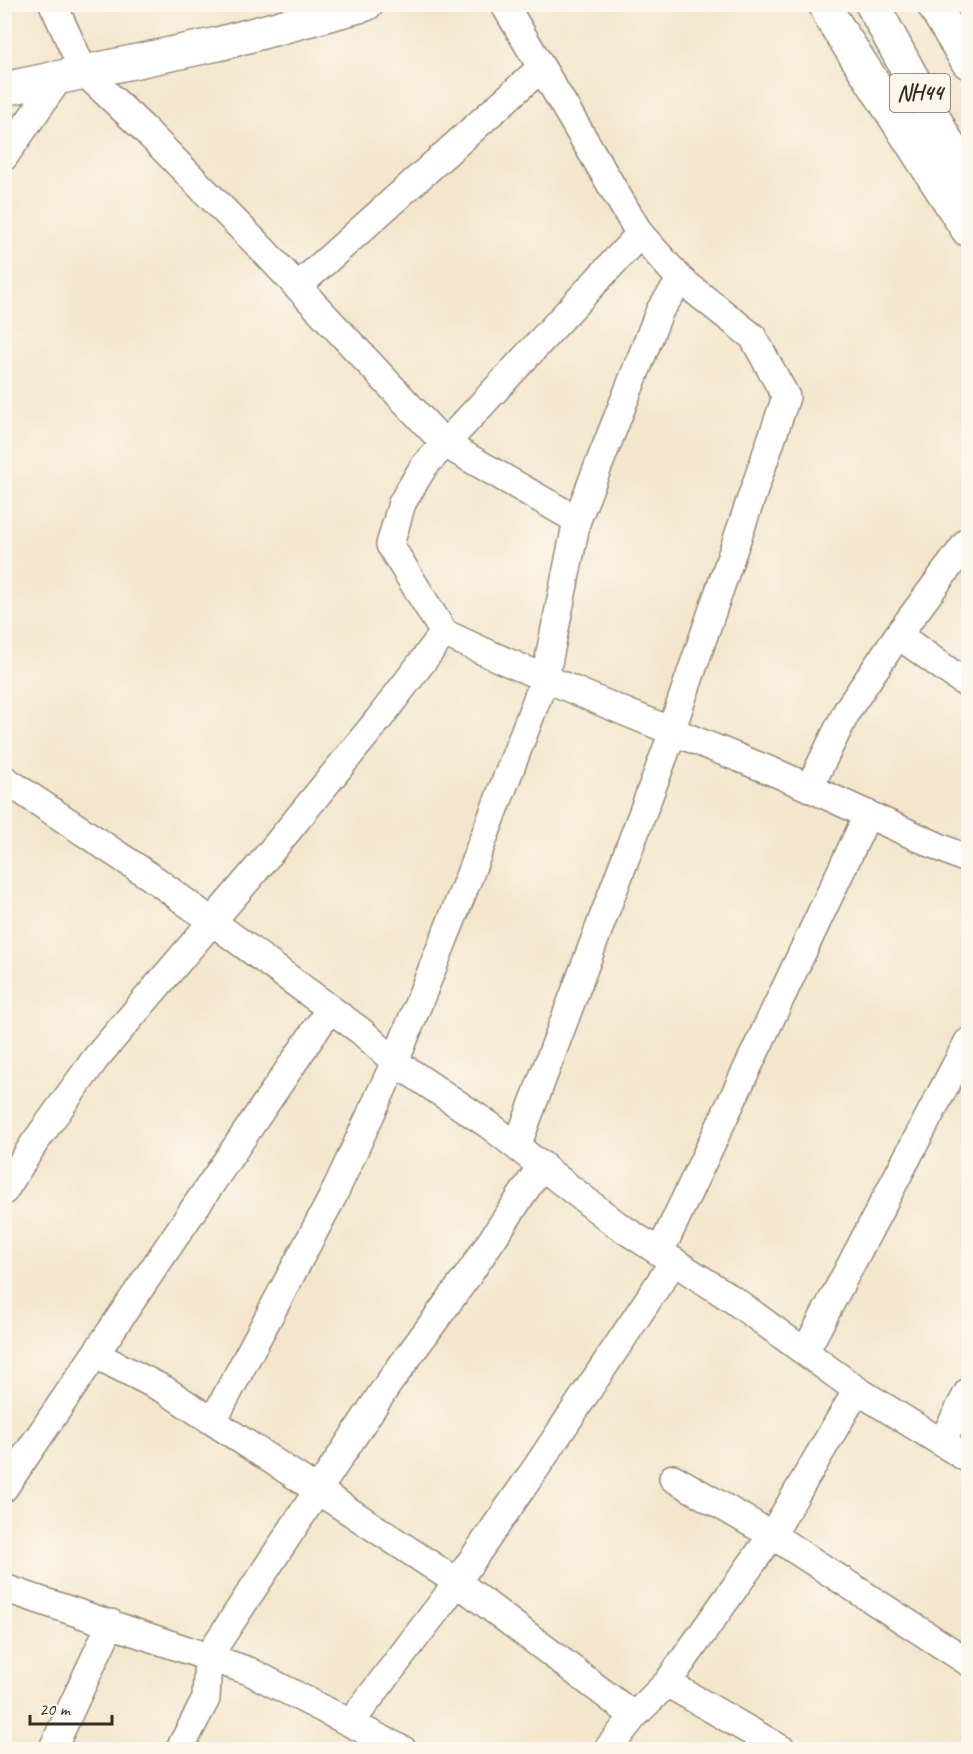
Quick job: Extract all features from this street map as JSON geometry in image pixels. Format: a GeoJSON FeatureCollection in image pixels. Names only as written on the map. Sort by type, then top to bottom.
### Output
{"type":"FeatureCollection","features":[{"type":"Feature","properties":{"kind":"main road"},"geometry":{"type":"LineString","coordinates":[[4,89],[218,44],[366,4]]}},
{"type":"Feature","properties":{"kind":"main road"},"geometry":{"type":"LineString","coordinates":[[825,4],[969,230]]}},
{"type":"Feature","properties":{"kind":"main road","name":"NH44"},"geometry":{"type":"LineString","coordinates":[[872,4],[969,181]]}},
{"type":"Feature","properties":{"kind":"main road","name":"NH44"},"geometry":{"type":"LineString","coordinates":[[933,4],[969,62]]}},
{"type":"Feature","properties":{"kind":"street"},"geometry":{"type":"LineString","coordinates":[[53,4],[72,75],[143,128],[445,444],[577,520]]}},
{"type":"Feature","properties":{"kind":"street"},"geometry":{"type":"LineString","coordinates":[[504,4],[640,234],[681,280],[753,337],[786,397],[672,731],[517,1146]]}},
{"type":"Feature","properties":{"kind":"street"},"geometry":{"type":"LineString","coordinates":[[297,287],[541,68]]}},
{"type":"Feature","properties":{"kind":"street"},"geometry":{"type":"LineString","coordinates":[[4,157],[72,75]]}},
{"type":"Feature","properties":{"kind":"street"},"geometry":{"type":"LineString","coordinates":[[640,234],[424,466],[402,503],[390,545],[444,633],[545,678],[809,788],[969,860]]}},
{"type":"Feature","properties":{"kind":"street"},"geometry":{"type":"LineString","coordinates":[[213,1421],[332,1198],[395,1062],[545,678],[577,520],[660,310],[681,280]]}},
{"type":"Feature","properties":{"kind":"street"},"geometry":{"type":"LineString","coordinates":[[809,788],[848,709],[898,635],[969,541]]}},
{"type":"Feature","properties":{"kind":"street"},"geometry":{"type":"LineString","coordinates":[[4,1191],[33,1145],[96,1058],[363,738],[444,633]]}},
{"type":"Feature","properties":{"kind":"street"},"geometry":{"type":"LineString","coordinates":[[898,635],[969,685]]}},
{"type":"Feature","properties":{"kind":"street"},"geometry":{"type":"LineString","coordinates":[[8,788],[157,881],[362,1032],[395,1062],[489,1125],[616,1224],[735,1301],[857,1390],[969,1458]]}},
{"type":"Feature","properties":{"kind":"street"},"geometry":{"type":"LineString","coordinates":[[351,1722],[457,1582],[536,1468],[667,1257],[868,814]]}},
{"type":"Feature","properties":{"kind":"street"},"geometry":{"type":"LineString","coordinates":[[4,1488],[330,1009]]}},
{"type":"Feature","properties":{"kind":"street"},"geometry":{"type":"LineString","coordinates":[[805,1352],[969,1042]]}},
{"type":"Feature","properties":{"kind":"street"},"geometry":{"type":"LineString","coordinates":[[179,1749],[206,1699],[208,1657],[388,1384],[469,1274],[542,1165]]}},
{"type":"Feature","properties":{"kind":"street"},"geometry":{"type":"LineString","coordinates":[[96,1355],[165,1390],[457,1582],[634,1716]]}},
{"type":"Feature","properties":{"kind":"street"},"geometry":{"type":"LineString","coordinates":[[607,1749],[634,1716],[667,1683],[772,1534],[857,1390]]}},
{"type":"Feature","properties":{"kind":"street"},"geometry":{"type":"LineString","coordinates":[[942,1442],[969,1392]]}},
{"type":"Feature","properties":{"kind":"street"},"geometry":{"type":"LineString","coordinates":[[674,1478],[772,1534],[969,1662]]}},
{"type":"Feature","properties":{"kind":"street"},"geometry":{"type":"LineString","coordinates":[[4,1588],[249,1671],[351,1722],[371,1742],[404,1749]]}},
{"type":"Feature","properties":{"kind":"street"},"geometry":{"type":"LineString","coordinates":[[52,1749],[111,1623]]}},
{"type":"Feature","properties":{"kind":"street"},"geometry":{"type":"LineString","coordinates":[[667,1683],[783,1749]]}}]}
